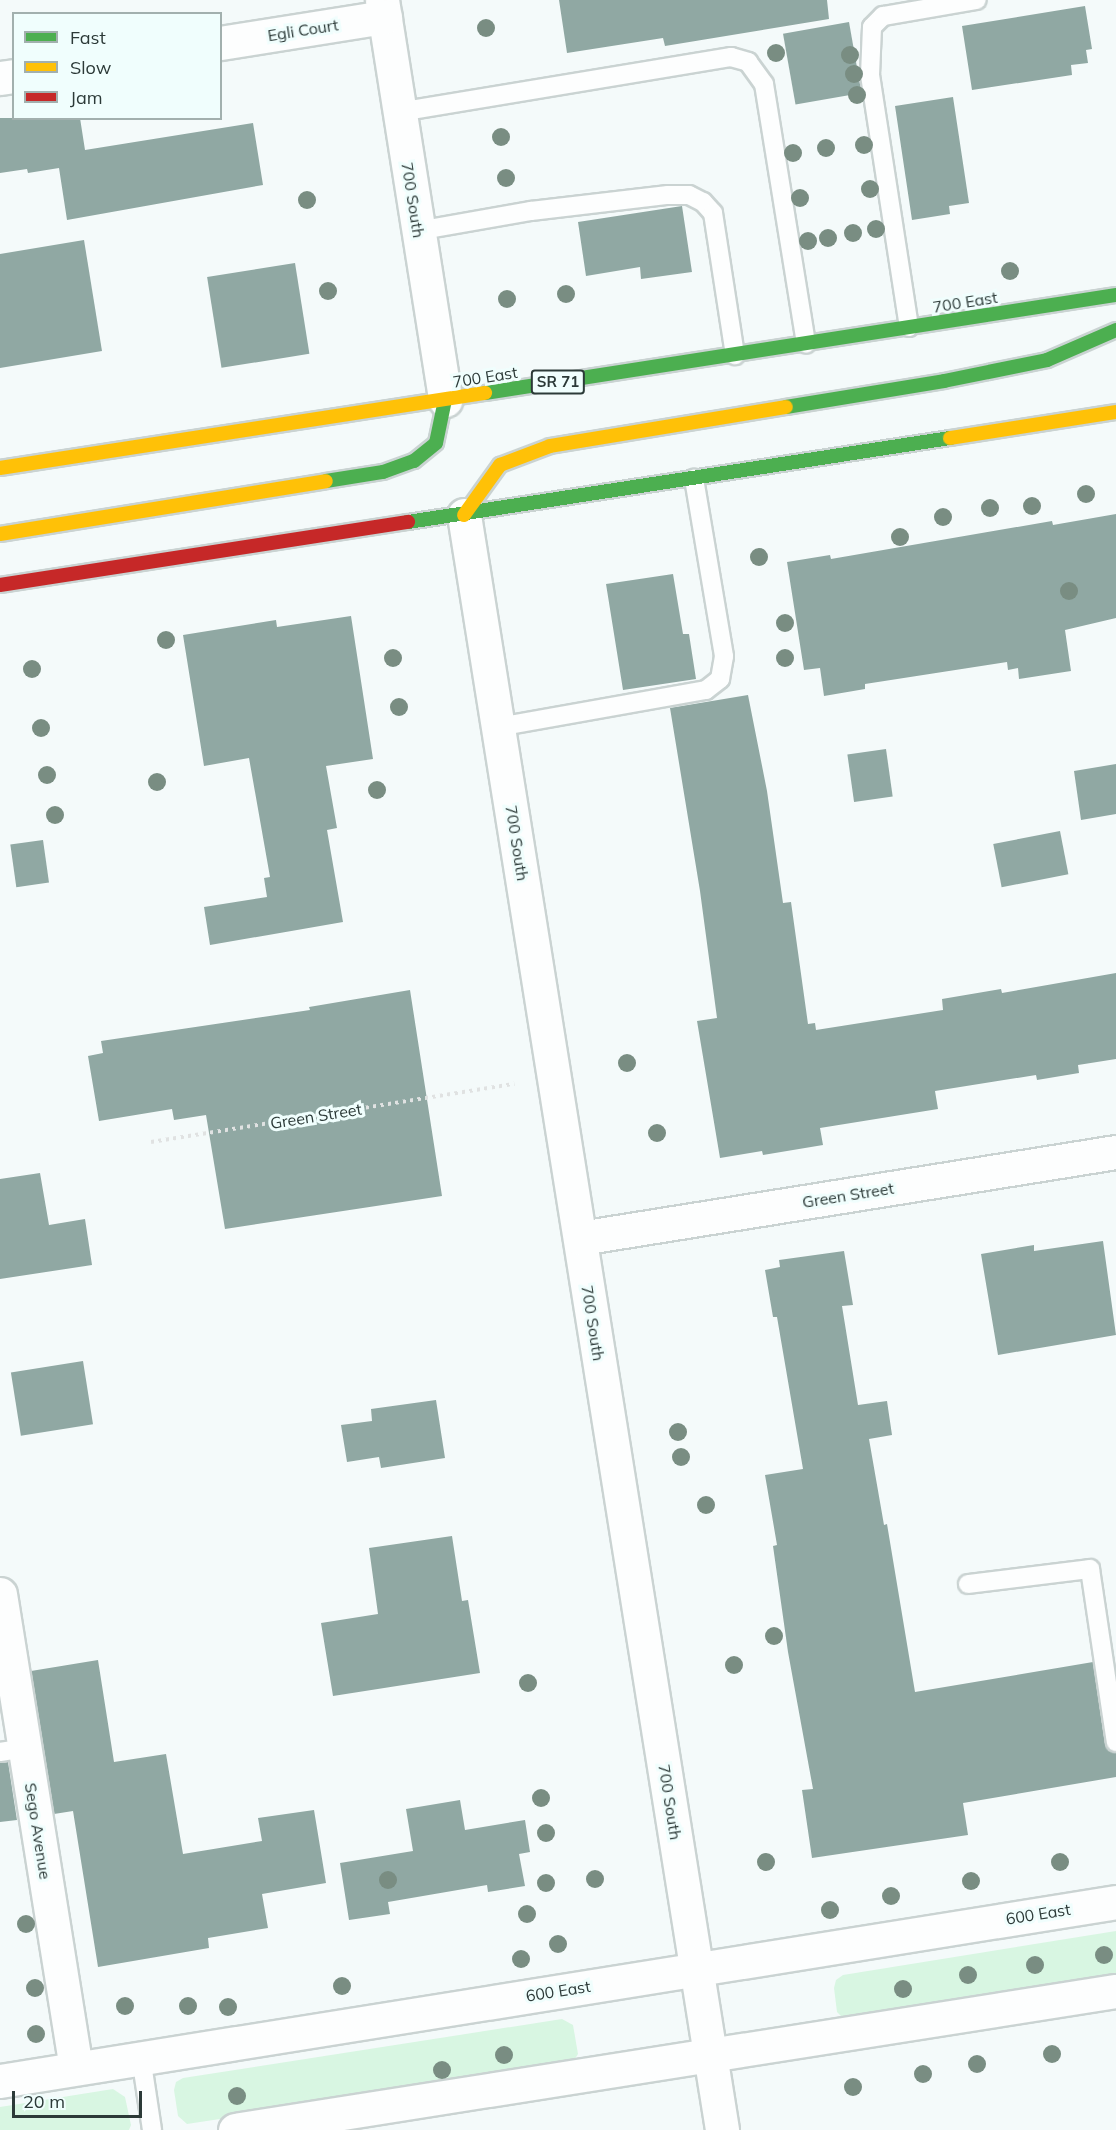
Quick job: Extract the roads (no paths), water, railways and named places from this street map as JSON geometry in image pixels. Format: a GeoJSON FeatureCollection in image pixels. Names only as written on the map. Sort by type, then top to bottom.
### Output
{"type":"FeatureCollection","features":[{"type":"Feature","properties":{"kind":"main road","name":"700 East"},"geometry":{"type":"LineString","coordinates":[[0,468],[1116,295]]}},
{"type":"Feature","properties":{"kind":"main road"},"geometry":{"type":"LineString","coordinates":[[464,515],[500,465],[550,446],[967,376],[1047,360],[1116,330]]}},
{"type":"Feature","properties":{"kind":"main road"},"geometry":{"type":"LineString","coordinates":[[0,534],[383,472],[414,460],[436,443],[445,400]]}},
{"type":"Feature","properties":{"kind":"main road"},"geometry":{"type":"LineString","coordinates":[[0,585],[464,515],[1116,412]]}},
{"type":"Feature","properties":{"kind":"street","name":"Egli Court"},"geometry":{"type":"LineString","coordinates":[[222,43],[383,8]]}},
{"type":"Feature","properties":{"kind":"street","name":"700 South"},"geometry":{"type":"LineString","coordinates":[[383,8],[445,400]]}},
{"type":"Feature","properties":{"kind":"street","name":"700 South"},"geometry":{"type":"LineString","coordinates":[[464,515],[722,2130]]}},
{"type":"Feature","properties":{"kind":"street","name":"Green Street"},"geometry":{"type":"LineString","coordinates":[[580,1238],[1116,1152]]}},
{"type":"Feature","properties":{"kind":"street","name":"Sego Avenue"},"geometry":{"type":"LineString","coordinates":[[0,1594],[12,1750],[76,2068]]}},
{"type":"Feature","properties":{"kind":"street","name":"600 East"},"geometry":{"type":"LineString","coordinates":[[0,2081],[1116,1902]]}},
{"type":"Feature","properties":{"kind":"street"},"geometry":{"type":"LineString","coordinates":[[236,2130],[1116,1991]]}},
{"type":"Feature","properties":{"kind":"lane"},"geometry":{"type":"LineString","coordinates":[[909,327],[870,75],[872,27],[883,16],[977,0]]}},
{"type":"Feature","properties":{"kind":"lane"},"geometry":{"type":"LineString","coordinates":[[399,112],[731,57],[748,62],[764,84],[806,344]]}},
{"type":"Feature","properties":{"kind":"lane"},"geometry":{"type":"LineString","coordinates":[[417,231],[531,211],[668,195],[689,195],[703,202],[713,213],[735,355]]}},
{"type":"Feature","properties":{"kind":"lane"},"geometry":{"type":"LineString","coordinates":[[498,727],[706,690],[720,679],[724,656],[694,479]]}},
{"type":"Feature","properties":{"kind":"lane"},"geometry":{"type":"LineString","coordinates":[[968,1584],[1090,1569],[1116,1742]]}},
{"type":"Feature","properties":{"kind":"lane"},"geometry":{"type":"LineString","coordinates":[[141,2057],[152,2130]]}}]}
